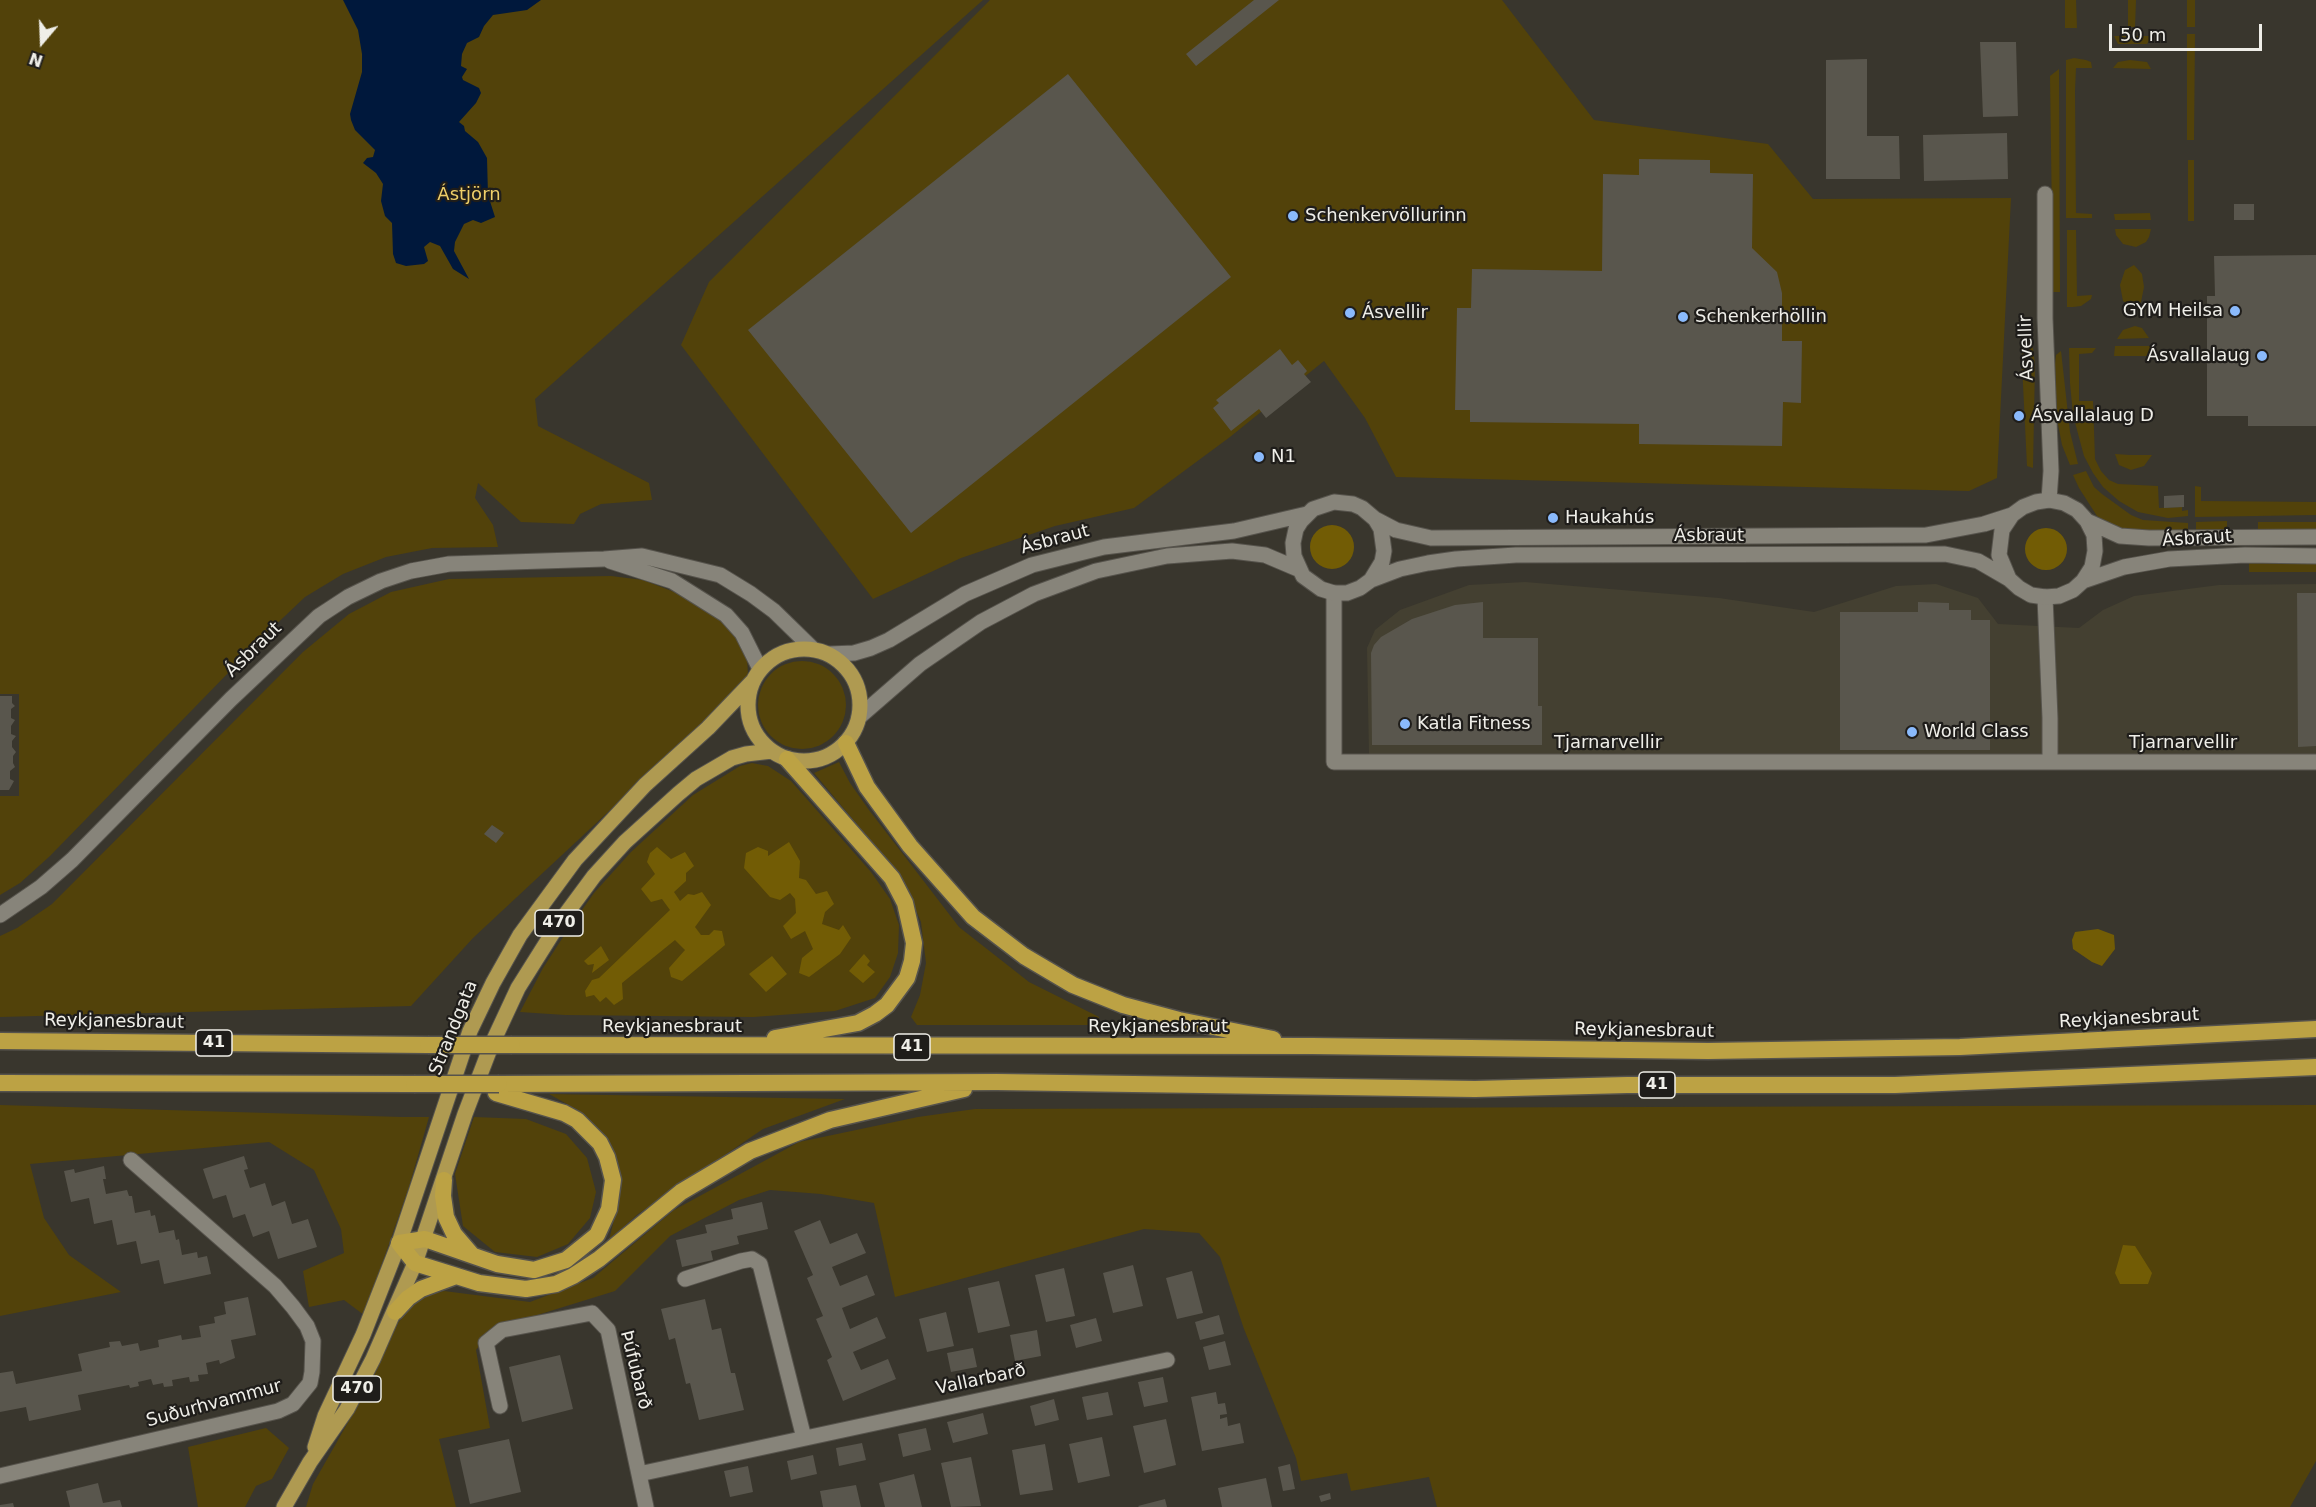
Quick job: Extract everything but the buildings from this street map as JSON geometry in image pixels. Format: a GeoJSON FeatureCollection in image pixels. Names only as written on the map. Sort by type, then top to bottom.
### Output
{"type":"FeatureCollection","features":[{"type":"Feature","properties":{"kind":"highway"},"geometry":{"type":"LineString","coordinates":[[846,743],[867,787],[910,846],[974,917],[1024,956],[1073,985],[1123,1005],[1179,1020],[1312,1046]]}},
{"type":"Feature","properties":{"kind":"highway"},"geometry":{"type":"LineString","coordinates":[[725,1047],[858,1023],[887,1005],[907,978],[912,962],[914,943],[911,924],[905,903],[892,878],[779,755]]}},
{"type":"Feature","properties":{"kind":"highway","name":"Reykjanesbraut"},"geometry":{"type":"LineString","coordinates":[[0,1041],[725,1047],[1312,1046],[1732,1051],[1960,1047],[2316,1029]]}},
{"type":"Feature","properties":{"kind":"highway","name":"41"},"geometry":{"type":"LineString","coordinates":[[0,1083],[460,1084],[498,1088],[997,1082],[1475,1089],[1628,1085],[1895,1085],[2316,1067]]}},
{"type":"Feature","properties":{"kind":"highway"},"geometry":{"type":"LineString","coordinates":[[399,1243],[416,1263],[487,1285],[526,1289],[556,1284],[599,1259],[681,1192],[750,1151],[830,1120],[997,1082]]}},
{"type":"Feature","properties":{"kind":"highway"},"geometry":{"type":"LineString","coordinates":[[399,1243],[424,1239],[522,1270],[545,1268],[566,1260],[597,1235],[612,1195],[613,1180],[600,1143],[584,1126],[564,1113],[498,1088]]}},
{"type":"Feature","properties":{"kind":"highway"},"geometry":{"type":"LineString","coordinates":[[444,1180],[444,1209],[449,1225],[461,1243],[475,1257]]}},
{"type":"Feature","properties":{"kind":"highway"},"geometry":{"type":"LineString","coordinates":[[395,1312],[408,1298],[421,1289],[456,1276]]}},
{"type":"Feature","properties":{"kind":"main road","name":"470"},"geometry":{"type":"LineString","coordinates":[[756,675],[771,659],[784,652],[798,648],[813,649],[830,654],[847,669],[858,687],[861,702],[855,729],[846,743],[836,752],[821,759],[804,761],[779,755]]}},
{"type":"Feature","properties":{"kind":"main road"},"geometry":{"type":"LineString","coordinates":[[756,675],[748,697],[748,713],[752,728],[760,741],[779,755]]}},
{"type":"Feature","properties":{"kind":"main road","name":"Strandgata"},"geometry":{"type":"LineString","coordinates":[[310,1462],[326,1416],[363,1335],[399,1243],[470,1030],[493,982],[520,935],[547,896],[600,831],[645,785],[708,728],[756,675]]}},
{"type":"Feature","properties":{"kind":"main road","name":"Strandgata"},"geometry":{"type":"LineString","coordinates":[[284,1507],[310,1462],[347,1409],[395,1312],[416,1263],[465,1114],[491,1046],[518,988],[557,926],[582,892],[625,842],[696,779],[746,754],[779,755]]}},
{"type":"Feature","properties":{"kind":"street","name":"Ásvellir"},"geometry":{"type":"LineString","coordinates":[[2045,194],[2049,500]]}},
{"type":"Feature","properties":{"kind":"street"},"geometry":{"type":"LineString","coordinates":[[2049,500],[2064,503],[2077,510],[2087,521],[2094,535],[2095,552],[2092,567],[2084,581],[2073,590],[2059,596],[2045,597],[2025,592],[2009,579],[2001,563],[1998,546],[2002,530],[2012,515],[2029,504],[2049,500]]}},
{"type":"Feature","properties":{"kind":"street"},"geometry":{"type":"LineString","coordinates":[[1344,502],[1362,508],[1375,519],[1381,529],[1384,551],[1382,562],[1371,580],[1354,590],[1334,593],[1309,582],[1298,569],[1293,543],[1296,529],[1307,514],[1324,504],[1344,502]]}},
{"type":"Feature","properties":{"kind":"street","name":"Ásbraut"},"geometry":{"type":"LineString","coordinates":[[830,654],[854,653],[871,648],[889,640],[965,594],[1032,565],[1104,547],[1234,531],[1307,514]]}},
{"type":"Feature","properties":{"kind":"street","name":"Ásbraut"},"geometry":{"type":"LineString","coordinates":[[1375,519],[1396,530],[1431,538],[1839,537],[1926,536],[2012,515]]}},
{"type":"Feature","properties":{"kind":"street","name":"Ásbraut"},"geometry":{"type":"LineString","coordinates":[[2087,521],[2120,536],[2149,538],[2316,537]]}},
{"type":"Feature","properties":{"kind":"street"},"geometry":{"type":"LineString","coordinates":[[859,717],[920,664],[981,622],[1034,594],[1087,574],[1167,556],[1232,550],[1265,555],[1298,569]]}},
{"type":"Feature","properties":{"kind":"street","name":"Ásbraut"},"geometry":{"type":"LineString","coordinates":[[1371,580],[1400,569],[1428,563],[1516,555],[1945,554],[1978,561],[2009,579]]}},
{"type":"Feature","properties":{"kind":"street","name":"Ásbraut"},"geometry":{"type":"LineString","coordinates":[[2084,581],[2124,567],[2169,559],[2246,555],[2316,556]]}},
{"type":"Feature","properties":{"kind":"street","name":"Ásbraut"},"geometry":{"type":"LineString","coordinates":[[0,915],[41,886],[72,860],[231,699],[319,616],[348,597],[381,581],[411,571],[449,564],[600,560],[642,556],[720,575],[774,611],[813,649]]}},
{"type":"Feature","properties":{"kind":"street","name":"Ásbraut"},"geometry":{"type":"LineString","coordinates":[[600,560],[672,581],[726,615],[742,633],[756,675]]}},
{"type":"Feature","properties":{"kind":"street","name":"Tjarnarvellir"},"geometry":{"type":"LineString","coordinates":[[1334,593],[1334,762],[2316,762]]}},
{"type":"Feature","properties":{"kind":"street"},"geometry":{"type":"LineString","coordinates":[[2045,597],[2050,762]]}},
{"type":"Feature","properties":{"kind":"street","name":"Suðurhvammur"},"geometry":{"type":"LineString","coordinates":[[0,1476],[278,1411],[293,1404],[310,1383],[313,1341],[307,1326],[293,1307],[275,1286],[131,1160]]}},
{"type":"Feature","properties":{"kind":"street"},"geometry":{"type":"LineString","coordinates":[[685,1279],[741,1261],[752,1259],[760,1264],[804,1438]]}},
{"type":"Feature","properties":{"kind":"street","name":"Þúfubarð"},"geometry":{"type":"LineString","coordinates":[[500,1406],[486,1343],[502,1330],[592,1313],[608,1330],[646,1507]]}},
{"type":"Feature","properties":{"kind":"street","name":"Vallarbarð"},"geometry":{"type":"LineString","coordinates":[[639,1474],[1167,1360]]}},
{"type":"Feature","properties":{"kind":"shaded area"},"geometry":{"type":"Polygon","coordinates":[[[1332,525],[1347,532],[1354,547],[1347,562],[1332,569],[1317,562],[1310,547],[1317,532],[1332,525]]]}},
{"type":"Feature","properties":{"kind":"shaded area"},"geometry":{"type":"Polygon","coordinates":[[[2046,528],[2061,534],[2067,549],[2061,564],[2046,570],[2031,564],[2025,549],[2031,534],[2046,528]]]}},
{"type":"Feature","properties":{"kind":"shaded area"},"geometry":{"type":"Polygon","coordinates":[[[1525,582],[1719,598],[1814,612],[1896,586],[1936,584],[1978,598],[1998,624],[2079,628],[2103,610],[2134,596],[2219,585],[2316,584],[2316,755],[1369,755],[1367,648],[1375,630],[1400,610],[1469,585],[1525,582]]]}},
{"type":"Feature","properties":{"kind":"shaded area"},"geometry":{"type":"Polygon","coordinates":[[[789,842],[800,861],[799,878],[806,880],[816,894],[827,891],[834,904],[825,912],[822,924],[839,930],[843,925],[851,938],[840,954],[809,977],[799,973],[802,958],[813,949],[805,931],[791,939],[783,926],[796,913],[795,899],[790,893],[780,900],[770,897],[744,868],[746,853],[758,847],[768,851],[768,856],[789,842]]]}},
{"type":"Feature","properties":{"kind":"shaded area"},"geometry":{"type":"Polygon","coordinates":[[[657,847],[671,859],[685,852],[694,866],[686,873],[686,881],[674,892],[680,901],[688,894],[694,895],[702,892],[711,905],[695,927],[701,935],[709,935],[714,930],[722,931],[725,945],[682,981],[671,977],[669,968],[685,950],[675,940],[622,983],[623,999],[614,1005],[606,997],[600,1002],[594,995],[586,997],[585,991],[592,980],[599,978],[670,910],[662,899],[651,902],[641,889],[655,874],[647,862],[650,853],[657,847]]]}},
{"type":"Feature","properties":{"kind":"shaded area"},"geometry":{"type":"Polygon","coordinates":[[[2098,929],[2114,935],[2115,949],[2102,966],[2073,949],[2072,940],[2075,932],[2098,929]]]}},
{"type":"Feature","properties":{"kind":"shaded area"},"geometry":{"type":"Polygon","coordinates":[[[601,946],[609,960],[592,973],[594,964],[588,965],[584,961],[601,946]]]}},
{"type":"Feature","properties":{"kind":"shaded area"},"geometry":{"type":"Polygon","coordinates":[[[864,954],[870,961],[867,965],[875,972],[863,983],[849,971],[864,954]]]}},
{"type":"Feature","properties":{"kind":"shaded area"},"geometry":{"type":"Polygon","coordinates":[[[772,956],[787,974],[766,992],[749,974],[772,956]]]}},
{"type":"Feature","properties":{"kind":"shaded area"},"geometry":{"type":"Polygon","coordinates":[[[2123,1245],[2135,1246],[2152,1273],[2148,1284],[2120,1284],[2115,1273],[2123,1245]]]}},
{"type":"Feature","properties":{"kind":"green space"},"geometry":{"type":"Polygon","coordinates":[[[0,0],[983,0],[535,399],[538,426],[649,483],[652,500],[601,504],[580,514],[574,524],[521,522],[478,483],[475,498],[493,525],[498,547],[432,548],[386,557],[343,574],[305,597],[267,633],[50,856],[20,883],[0,895],[0,796],[19,796],[19,694],[0,694],[0,0]]]}},
{"type":"Feature","properties":{"kind":"green space","name":"Ásvellir"},"geometry":{"type":"Polygon","coordinates":[[[990,0],[1502,0],[1594,120],[1768,144],[1813,199],[2011,198],[1997,478],[1969,491],[1396,477],[1365,418],[1324,361],[1230,437],[1134,508],[1055,526],[961,558],[873,599],[681,345],[709,282],[990,0]]]}},
{"type":"Feature","properties":{"kind":"green space"},"geometry":{"type":"Polygon","coordinates":[[[2065,0],[2076,0],[2077,28],[2065,28],[2065,0]]]}},
{"type":"Feature","properties":{"kind":"green space"},"geometry":{"type":"Polygon","coordinates":[[[2128,0],[2136,0],[2135,27],[2128,27],[2128,0]]]}},
{"type":"Feature","properties":{"kind":"green space"},"geometry":{"type":"Polygon","coordinates":[[[2187,0],[2195,0],[2195,27],[2187,27],[2187,0]]]}},
{"type":"Feature","properties":{"kind":"green space"},"geometry":{"type":"Polygon","coordinates":[[[2187,34],[2195,34],[2194,140],[2187,140],[2187,34]]]}},
{"type":"Feature","properties":{"kind":"green space"},"geometry":{"type":"Polygon","coordinates":[[[2114,36],[2150,36],[2150,39],[2147,44],[2118,44],[2114,36]]]}},
{"type":"Feature","properties":{"kind":"green space"},"geometry":{"type":"Polygon","coordinates":[[[2074,58],[2091,62],[2092,68],[2076,68],[2075,91],[2076,213],[2092,214],[2092,218],[2066,218],[2066,60],[2074,58]]]}},
{"type":"Feature","properties":{"kind":"green space"},"geometry":{"type":"Polygon","coordinates":[[[2130,60],[2147,62],[2151,69],[2113,68],[2118,62],[2130,60]]]}},
{"type":"Feature","properties":{"kind":"green space"},"geometry":{"type":"Polygon","coordinates":[[[2059,69],[2060,292],[2053,292],[2050,76],[2059,69]]]}},
{"type":"Feature","properties":{"kind":"green space"},"geometry":{"type":"Polygon","coordinates":[[[2188,160],[2194,160],[2194,221],[2188,221],[2188,160]]]}},
{"type":"Feature","properties":{"kind":"green space"},"geometry":{"type":"Polygon","coordinates":[[[2150,213],[2151,220],[2115,220],[2114,214],[2150,213]]]}},
{"type":"Feature","properties":{"kind":"green space"},"geometry":{"type":"Polygon","coordinates":[[[2115,229],[2151,229],[2146,242],[2136,247],[2123,244],[2116,235],[2115,229]]]}},
{"type":"Feature","properties":{"kind":"green space"},"geometry":{"type":"Polygon","coordinates":[[[2067,230],[2076,230],[2077,296],[2092,295],[2091,299],[2081,306],[2067,307],[2067,230]]]}},
{"type":"Feature","properties":{"kind":"green space"},"geometry":{"type":"Polygon","coordinates":[[[2134,265],[2142,274],[2144,287],[2141,302],[2132,307],[2123,301],[2120,285],[2125,270],[2134,265]]]}},
{"type":"Feature","properties":{"kind":"green space"},"geometry":{"type":"Polygon","coordinates":[[[2135,326],[2142,328],[2149,338],[2117,339],[2123,330],[2135,326]]]}},
{"type":"Feature","properties":{"kind":"green space"},"geometry":{"type":"Polygon","coordinates":[[[2023,335],[2030,341],[2035,364],[2033,468],[2027,466],[2022,364],[2023,335]]]}},
{"type":"Feature","properties":{"kind":"green space"},"geometry":{"type":"Polygon","coordinates":[[[2115,346],[2151,346],[2153,356],[2114,356],[2115,346]]]}},
{"type":"Feature","properties":{"kind":"green space"},"geometry":{"type":"Polygon","coordinates":[[[2069,348],[2096,348],[2092,353],[2079,354],[2079,401],[2093,401],[2095,459],[2101,471],[2109,480],[2118,484],[2158,486],[2159,508],[2182,507],[2182,511],[2188,510],[2188,516],[2168,518],[2138,512],[2119,501],[2103,487],[2093,473],[2084,456],[2073,415],[2069,348]]]}},
{"type":"Feature","properties":{"kind":"green space"},"geometry":{"type":"Polygon","coordinates":[[[2061,351],[2070,432],[2078,464],[2070,465],[2062,445],[2057,419],[2055,364],[2056,355],[2061,351]]]}},
{"type":"Feature","properties":{"kind":"green space"},"geometry":{"type":"Polygon","coordinates":[[[2115,454],[2152,455],[2144,466],[2131,470],[2119,465],[2115,454]]]}},
{"type":"Feature","properties":{"kind":"green space"},"geometry":{"type":"Polygon","coordinates":[[[2086,471],[2094,487],[2131,515],[2143,520],[2188,523],[2188,531],[2137,532],[2118,529],[2097,516],[2079,488],[2073,475],[2086,471]]]}},
{"type":"Feature","properties":{"kind":"green space"},"geometry":{"type":"Polygon","coordinates":[[[2195,486],[2201,487],[2201,501],[2316,502],[2316,515],[2195,517],[2195,486]]]}},
{"type":"Feature","properties":{"kind":"green space"},"geometry":{"type":"Polygon","coordinates":[[[2227,521],[2227,530],[2196,531],[2196,522],[2227,521]]]}},
{"type":"Feature","properties":{"kind":"green space"},"geometry":{"type":"Polygon","coordinates":[[[2258,522],[2316,522],[2316,530],[2258,530],[2258,522]]]}},
{"type":"Feature","properties":{"kind":"green space"},"geometry":{"type":"Polygon","coordinates":[[[2249,563],[2316,563],[2316,572],[2249,572],[2249,563]]]}},
{"type":"Feature","properties":{"kind":"green space"},"geometry":{"type":"Polygon","coordinates":[[[611,576],[643,580],[695,600],[733,631],[747,657],[748,675],[740,689],[473,938],[411,1006],[0,1017],[0,936],[17,928],[52,904],[303,652],[349,614],[391,592],[449,579],[611,576]]]}},
{"type":"Feature","properties":{"kind":"green space"},"geometry":{"type":"Polygon","coordinates":[[[802,661],[827,668],[839,680],[846,705],[839,730],[827,742],[802,749],[777,742],[765,730],[758,705],[765,680],[777,668],[802,661]]]}},
{"type":"Feature","properties":{"kind":"green space"},"geometry":{"type":"Polygon","coordinates":[[[839,762],[850,783],[869,810],[959,927],[1029,982],[1099,1017],[1096,1025],[917,1025],[911,1017],[920,995],[926,963],[921,922],[903,879],[814,773],[839,762]]]}},
{"type":"Feature","properties":{"kind":"green space"},"geometry":{"type":"Polygon","coordinates":[[[752,763],[768,766],[791,781],[871,872],[890,899],[899,925],[898,953],[890,977],[875,998],[835,1011],[753,1017],[565,1015],[520,1012],[543,968],[567,931],[594,893],[631,852],[693,795],[740,766],[752,763]]]}},
{"type":"Feature","properties":{"kind":"green space"},"geometry":{"type":"Polygon","coordinates":[[[549,1094],[845,1099],[763,1129],[638,1214],[609,1240],[620,1196],[616,1163],[602,1139],[576,1109],[549,1094]]]}},
{"type":"Feature","properties":{"kind":"green space"},"geometry":{"type":"Polygon","coordinates":[[[0,1105],[429,1117],[409,1187],[364,1315],[344,1300],[309,1307],[303,1271],[344,1253],[341,1229],[314,1170],[269,1142],[30,1164],[44,1218],[69,1255],[121,1292],[0,1316],[0,1105]]]}},
{"type":"Feature","properties":{"kind":"green space"},"geometry":{"type":"Polygon","coordinates":[[[2316,1105],[2316,1461],[2290,1507],[1437,1507],[1429,1477],[1351,1491],[1347,1473],[1301,1481],[1296,1458],[1244,1329],[1220,1257],[1199,1233],[1144,1229],[895,1297],[874,1203],[821,1194],[770,1190],[739,1200],[670,1236],[615,1291],[492,1329],[476,1350],[490,1428],[439,1439],[456,1507],[306,1507],[313,1484],[371,1382],[398,1323],[412,1306],[427,1296],[444,1291],[530,1302],[593,1278],[674,1210],[799,1142],[918,1117],[975,1109],[2316,1105]]]}},
{"type":"Feature","properties":{"kind":"green space"},"geometry":{"type":"Polygon","coordinates":[[[474,1117],[526,1119],[566,1134],[587,1158],[596,1192],[590,1218],[568,1244],[537,1257],[495,1252],[463,1226],[455,1174],[474,1117]]]}},
{"type":"Feature","properties":{"kind":"green space"},"geometry":{"type":"Polygon","coordinates":[[[266,1428],[289,1448],[272,1479],[256,1486],[245,1507],[198,1507],[188,1447],[266,1428]]]}},
{"type":"Feature","properties":{"kind":"water","name":"Ástjörn"},"geometry":{"type":"Polygon","coordinates":[[[343,0],[541,0],[527,10],[493,15],[479,37],[467,43],[462,54],[461,66],[467,69],[462,77],[463,80],[479,88],[481,93],[476,103],[459,122],[464,126],[465,131],[478,142],[487,158],[488,195],[495,217],[481,223],[473,220],[464,224],[455,242],[454,251],[469,279],[453,269],[440,246],[430,242],[424,247],[428,261],[424,264],[406,266],[396,263],[393,254],[392,223],[385,216],[381,201],[383,184],[376,173],[363,163],[367,158],[373,157],[375,150],[355,130],[351,120],[350,114],[362,72],[362,54],[358,30],[343,0]]]}},
{"type":"Feature","properties":{"kind":"place","name":"Schenkervöllurinn"},"geometry":{"type":"Point","coordinates":[1293,216]}},
{"type":"Feature","properties":{"kind":"place","name":"GYM Heilsa"},"geometry":{"type":"Point","coordinates":[2235,311]}},
{"type":"Feature","properties":{"kind":"place","name":"Ásvellir"},"geometry":{"type":"Point","coordinates":[1350,313]}},
{"type":"Feature","properties":{"kind":"place","name":"Schenkerhöllin"},"geometry":{"type":"Point","coordinates":[1683,317]}},
{"type":"Feature","properties":{"kind":"place","name":"Ásvallalaug"},"geometry":{"type":"Point","coordinates":[2262,356]}},
{"type":"Feature","properties":{"kind":"place","name":"Ásvallalaug D"},"geometry":{"type":"Point","coordinates":[2019,416]}},
{"type":"Feature","properties":{"kind":"place","name":"N1"},"geometry":{"type":"Point","coordinates":[1259,457]}},
{"type":"Feature","properties":{"kind":"place","name":"Haukahús"},"geometry":{"type":"Point","coordinates":[1553,518]}},
{"type":"Feature","properties":{"kind":"place","name":"Katla Fitness"},"geometry":{"type":"Point","coordinates":[1405,724]}},
{"type":"Feature","properties":{"kind":"place","name":"World Class"},"geometry":{"type":"Point","coordinates":[1912,732]}}]}
